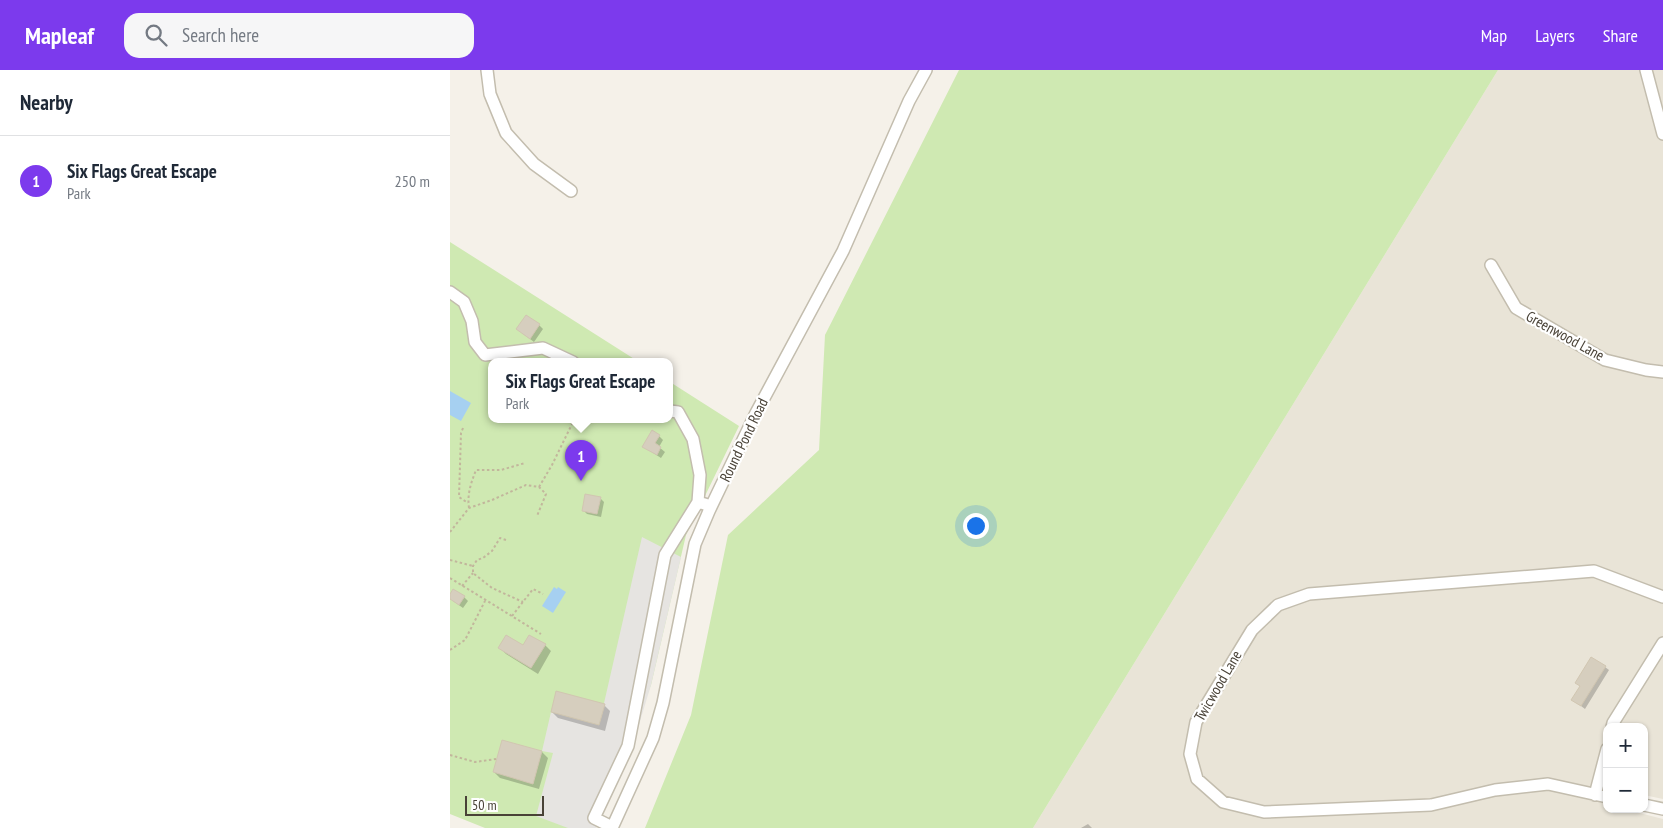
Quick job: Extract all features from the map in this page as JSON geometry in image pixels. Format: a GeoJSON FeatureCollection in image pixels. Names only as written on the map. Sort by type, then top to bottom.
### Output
{"type":"FeatureCollection","features":[{"type":"Feature","properties":{"kind":"street"},"geometry":{"type":"LineString","coordinates":[[487,70],[490,94],[506,133],[534,164],[571,191]]}},
{"type":"Feature","properties":{"kind":"street","name":"Round Pond Road"},"geometry":{"type":"LineString","coordinates":[[612,827],[653,738],[663,703],[695,544],[711,506],[756,413],[843,250],[908,101],[926,70]]}},
{"type":"Feature","properties":{"kind":"street"},"geometry":{"type":"LineString","coordinates":[[1646,70],[1663,134]]}},
{"type":"Feature","properties":{"kind":"street","name":"Greenwood Lane"},"geometry":{"type":"LineString","coordinates":[[1491,265],[1516,308],[1605,360],[1663,372]]}},
{"type":"Feature","properties":{"kind":"street"},"geometry":{"type":"LineString","coordinates":[[450,292],[464,302],[472,321],[475,342],[485,355],[544,348],[565,358]]}},
{"type":"Feature","properties":{"kind":"street"},"geometry":{"type":"LineString","coordinates":[[612,827],[594,818],[628,746],[666,555],[698,502],[700,475],[693,439],[678,412],[673,411]]}},
{"type":"Feature","properties":{"kind":"street"},"geometry":{"type":"LineString","coordinates":[[698,502],[711,506]]}},
{"type":"Feature","properties":{"kind":"street","name":"Twicwood Lane"},"geometry":{"type":"LineString","coordinates":[[1601,796],[1548,784],[1495,790],[1431,805],[1264,812],[1223,802],[1197,779],[1190,754],[1196,722],[1252,630],[1278,605],[1309,594],[1594,571],[1663,597]]}},
{"type":"Feature","properties":{"kind":"street"},"geometry":{"type":"LineString","coordinates":[[1613,723],[1663,644]]}},
{"type":"Feature","properties":{"kind":"street"},"geometry":{"type":"LineString","coordinates":[[1601,796],[1605,768]]}},
{"type":"Feature","properties":{"kind":"street"},"geometry":{"type":"LineString","coordinates":[[1648,805],[1663,809]]}},
{"type":"Feature","properties":{"kind":"path"},"geometry":{"type":"LineString","coordinates":[[539,487],[573,423]]}},
{"type":"Feature","properties":{"kind":"path"},"geometry":{"type":"LineString","coordinates":[[463,428],[461,433],[459,497],[468,503]]}},
{"type":"Feature","properties":{"kind":"path"},"geometry":{"type":"LineString","coordinates":[[469,508],[469,491],[476,470],[501,470],[525,463]]}},
{"type":"Feature","properties":{"kind":"path"},"geometry":{"type":"LineString","coordinates":[[450,532],[469,508],[526,485],[539,487],[546,494],[537,516]]}},
{"type":"Feature","properties":{"kind":"path"},"geometry":{"type":"LineString","coordinates":[[462,586],[473,573],[473,566],[477,560],[492,551],[500,538],[506,540]]}},
{"type":"Feature","properties":{"kind":"path"},"geometry":{"type":"LineString","coordinates":[[450,560],[473,566]]}},
{"type":"Feature","properties":{"kind":"path"},"geometry":{"type":"LineString","coordinates":[[473,573],[492,588],[523,602]]}},
{"type":"Feature","properties":{"kind":"path"},"geometry":{"type":"LineString","coordinates":[[450,578],[541,634]]}},
{"type":"Feature","properties":{"kind":"path"},"geometry":{"type":"LineString","coordinates":[[512,616],[533,589],[543,594]]}},
{"type":"Feature","properties":{"kind":"path"},"geometry":{"type":"LineString","coordinates":[[450,650],[456,648],[465,640],[485,600]]}},
{"type":"Feature","properties":{"kind":"path"},"geometry":{"type":"LineString","coordinates":[[450,755],[475,762],[496,759]]}},
{"type":"Feature","properties":{"kind":"shaded area"},"geometry":{"type":"Polygon","coordinates":[[[1498,70],[1663,70],[1663,799],[1648,796],[1648,723],[1603,723],[1603,813],[1640,813],[1663,819],[1663,828],[1033,828],[1498,70]]]}},
{"type":"Feature","properties":{"kind":"shaded area"},"geometry":{"type":"Polygon","coordinates":[[[642,537],[681,557],[651,685],[631,751],[596,828],[568,828],[536,816],[553,753],[542,751],[551,712],[599,725],[642,537]]]}},
{"type":"Feature","properties":{"kind":"green space"},"geometry":{"type":"Polygon","coordinates":[[[959,70],[1498,70],[1033,828],[645,828],[691,715],[728,535],[819,450],[825,335],[959,70]]]}},
{"type":"Feature","properties":{"kind":"green space"},"geometry":{"type":"Polygon","coordinates":[[[450,242],[633,358],[488,358],[488,423],[673,423],[673,384],[739,426],[686,535],[651,685],[596,828],[485,828],[450,814],[450,242]]]}},
{"type":"Feature","properties":{"kind":"water"},"geometry":{"type":"Polygon","coordinates":[[[450,391],[471,403],[461,421],[450,415],[450,391]]]}},
{"type":"Feature","properties":{"kind":"water"},"geometry":{"type":"Polygon","coordinates":[[[554,587],[557,589],[558,587],[566,592],[553,613],[542,606],[554,587]]]}},
{"type":"Feature","properties":{"kind":"building"},"geometry":{"type":"Polygon","coordinates":[[[526,315],[540,324],[530,339],[516,329],[526,315]]]}},
{"type":"Feature","properties":{"kind":"building"},"geometry":{"type":"Polygon","coordinates":[[[652,430],[660,435],[655,443],[661,447],[657,455],[642,447],[652,430]]]}},
{"type":"Feature","properties":{"kind":"building"},"geometry":{"type":"Polygon","coordinates":[[[585,494],[601,497],[597,514],[582,511],[585,494]]]}},
{"type":"Feature","properties":{"kind":"building"},"geometry":{"type":"Polygon","coordinates":[[[453,589],[465,596],[459,605],[450,599],[453,589]]]}},
{"type":"Feature","properties":{"kind":"building"},"geometry":{"type":"Polygon","coordinates":[[[506,635],[523,645],[529,635],[546,644],[531,668],[498,648],[506,635]]]}},
{"type":"Feature","properties":{"kind":"building"},"geometry":{"type":"Polygon","coordinates":[[[1591,657],[1606,666],[1581,706],[1571,700],[1580,686],[1575,683],[1591,657]]]}},
{"type":"Feature","properties":{"kind":"building"},"geometry":{"type":"Polygon","coordinates":[[[556,691],[605,704],[599,725],[551,712],[556,691]]]}},
{"type":"Feature","properties":{"kind":"building"},"geometry":{"type":"Polygon","coordinates":[[[502,740],[542,751],[533,784],[493,772],[502,740]]]}},
{"type":"Feature","properties":{"kind":"place","name":"Six Flags Great Escape"},"geometry":{"type":"Point","coordinates":[581,481]}}]}
